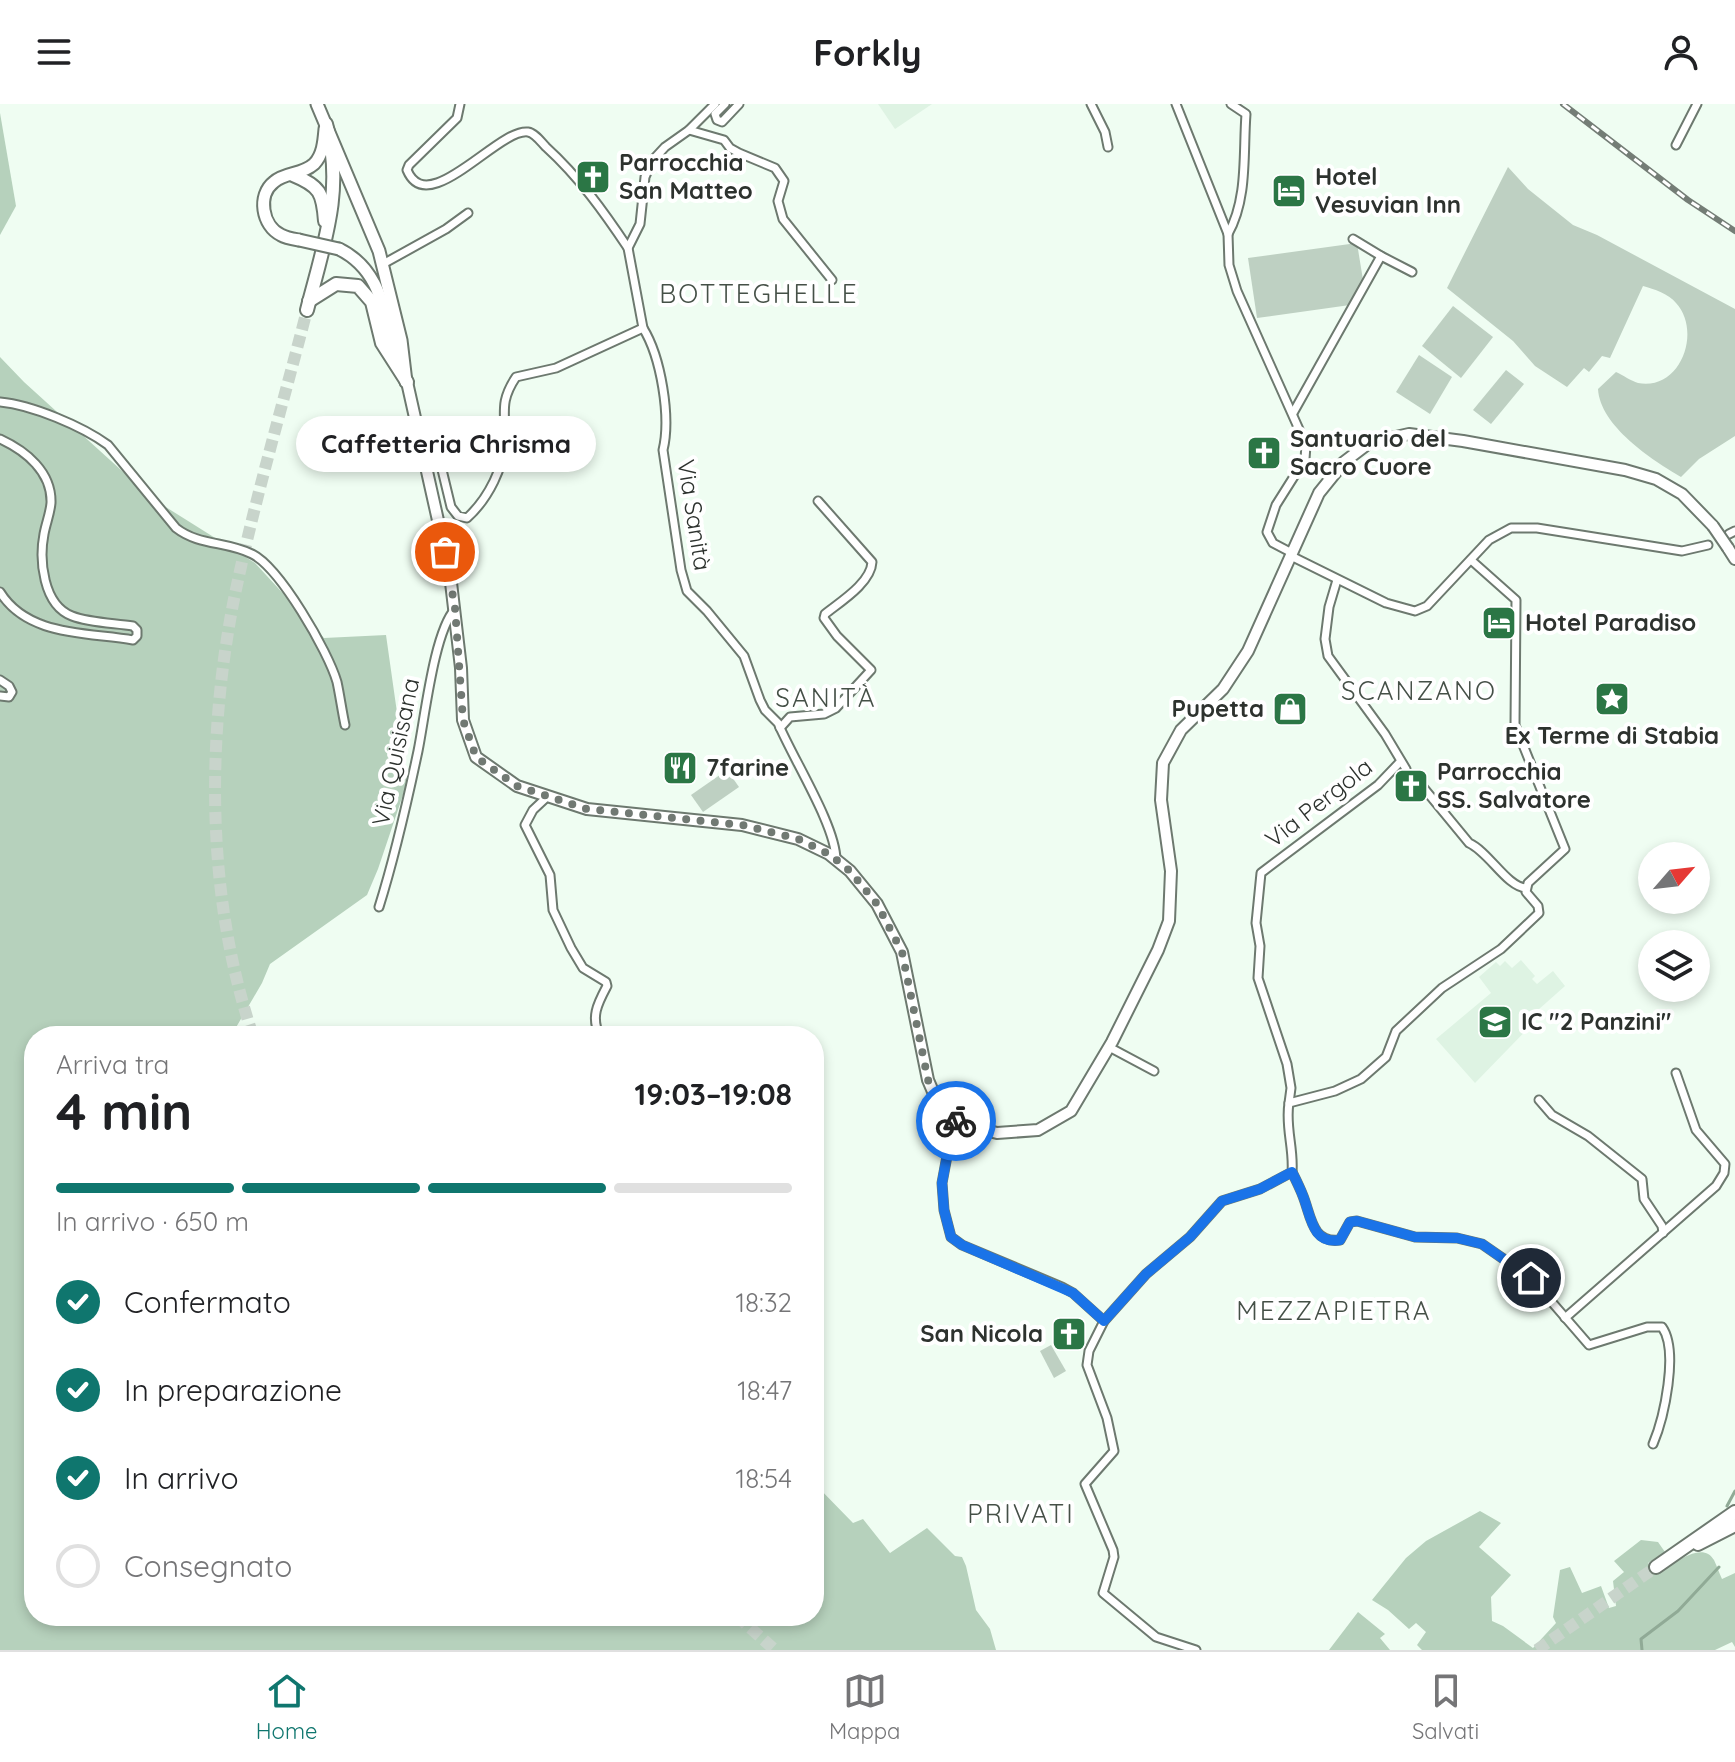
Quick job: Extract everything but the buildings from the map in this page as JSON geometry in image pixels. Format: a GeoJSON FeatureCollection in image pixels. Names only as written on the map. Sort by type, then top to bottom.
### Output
{"type":"FeatureCollection","features":[{"type":"Feature","properties":{"kind":"highway"},"geometry":{"type":"LineString","coordinates":[[326,124],[334,171],[333,205],[308,305],[336,284],[358,286],[372,302],[382,343],[407,382]]}},
{"type":"Feature","properties":{"kind":"highway"},"geometry":{"type":"LineString","coordinates":[[293,175],[309,182],[324,199],[326,241]]}},
{"type":"Feature","properties":{"kind":"highway"},"geometry":{"type":"LineString","coordinates":[[1656,1567],[1735,1512]]}},
{"type":"Feature","properties":{"kind":"highway"},"geometry":{"type":"LineString","coordinates":[[1676,1553],[1714,1538],[1735,1525]]}},
{"type":"Feature","properties":{"kind":"main road"},"geometry":{"type":"LineString","coordinates":[[317,104],[383,264],[455,608],[463,720],[476,757],[517,786],[587,809],[742,825],[798,839],[836,860],[850,871],[877,904],[902,952],[928,1080],[940,1108],[958,1123],[997,1133],[1038,1130],[1071,1111],[1109,1047],[1158,950],[1169,921],[1171,871],[1161,800],[1163,763],[1181,730],[1223,689],[1248,651],[1319,493],[1344,462],[1369,443],[1409,434],[1625,470],[1656,479],[1682,494],[1713,526],[1735,559]]}},
{"type":"Feature","properties":{"kind":"main road"},"geometry":{"type":"LineString","coordinates":[[326,124],[320,156],[293,175],[275,181],[268,188],[264,209],[272,230],[281,236],[339,249],[367,269],[379,289],[407,382]]}},
{"type":"Feature","properties":{"kind":"street"},"geometry":{"type":"LineString","coordinates":[[460,104],[457,118],[409,165],[407,170],[415,183],[422,186],[431,184],[468,166],[509,138],[526,132],[535,135],[565,163],[597,202],[628,248],[640,224],[645,177],[652,161],[715,104]]}},
{"type":"Feature","properties":{"kind":"street"},"geometry":{"type":"LineString","coordinates":[[725,104],[715,114],[717,120],[722,122],[739,104]]}},
{"type":"Feature","properties":{"kind":"street"},"geometry":{"type":"LineString","coordinates":[[1091,104],[1105,132],[1108,147]]}},
{"type":"Feature","properties":{"kind":"street"},"geometry":{"type":"LineString","coordinates":[[1176,104],[1228,234],[1229,265],[1237,291],[1305,439],[1305,459],[1276,505],[1267,532],[1273,543],[1337,580],[1365,590],[1386,603],[1415,611],[1427,606],[1489,540],[1511,528],[1524,527],[1682,551],[1708,545]]}},
{"type":"Feature","properties":{"kind":"street"},"geometry":{"type":"LineString","coordinates":[[1228,234],[1237,219],[1244,170],[1246,114],[1231,104]]}},
{"type":"Feature","properties":{"kind":"street"},"geometry":{"type":"LineString","coordinates":[[1676,145],[1697,104]]}},
{"type":"Feature","properties":{"kind":"street"},"geometry":{"type":"LineString","coordinates":[[689,130],[724,140],[739,153],[775,168],[784,181],[778,201],[783,219],[832,280]]}},
{"type":"Feature","properties":{"kind":"street"},"geometry":{"type":"LineString","coordinates":[[383,264],[446,229],[468,213]]}},
{"type":"Feature","properties":{"kind":"street"},"geometry":{"type":"LineString","coordinates":[[1353,239],[1412,272]]}},
{"type":"Feature","properties":{"kind":"street","name":"Via Sanità"},"geometry":{"type":"LineString","coordinates":[[628,248],[643,328],[658,369],[664,399],[667,431],[663,450],[687,591],[744,656],[760,700],[780,728],[827,823],[836,846],[836,860]]}},
{"type":"Feature","properties":{"kind":"street"},"geometry":{"type":"LineString","coordinates":[[1293,413],[1381,256]]}},
{"type":"Feature","properties":{"kind":"street"},"geometry":{"type":"LineString","coordinates":[[420,441],[431,441],[437,449],[451,507],[458,516],[467,518],[486,496],[499,467],[505,436],[503,403],[516,377],[556,368],[643,328]]}},
{"type":"Feature","properties":{"kind":"street"},"geometry":{"type":"LineString","coordinates":[[0,402],[33,410],[95,436],[108,445],[176,528],[188,537],[236,547],[258,557],[287,590],[324,650],[337,682],[345,725]]}},
{"type":"Feature","properties":{"kind":"street"},"geometry":{"type":"LineString","coordinates":[[0,439],[33,460],[47,484],[51,499],[43,556],[48,590],[56,605],[73,617],[133,626],[137,636],[133,640],[72,634],[42,625],[13,607],[0,592]]}},
{"type":"Feature","properties":{"kind":"street"},"geometry":{"type":"LineString","coordinates":[[780,728],[790,717],[824,714],[836,708],[871,670],[837,636],[824,618],[862,582],[872,562],[818,501]]}},
{"type":"Feature","properties":{"kind":"street"},"geometry":{"type":"LineString","coordinates":[[1471,560],[1516,600],[1515,725],[1565,849],[1537,874],[1528,892]]}},
{"type":"Feature","properties":{"kind":"street"},"geometry":{"type":"LineString","coordinates":[[1337,580],[1329,607],[1325,639],[1328,656],[1407,769],[1469,843],[1480,849],[1517,887],[1528,892],[1539,910],[1535,918],[1501,949],[1442,988],[1396,1031],[1386,1057],[1377,1067],[1361,1079],[1335,1091],[1289,1103],[1287,1127],[1293,1159],[1292,1172],[1314,1229],[1331,1241],[1340,1240],[1350,1222],[1357,1221],[1415,1237],[1457,1238],[1482,1244],[1531,1278],[1589,1345],[1647,1327],[1657,1326],[1665,1331],[1670,1342],[1668,1389],[1653,1444]]}},
{"type":"Feature","properties":{"kind":"street","name":"Via Quisisana"},"geometry":{"type":"LineString","coordinates":[[379,907],[396,847],[435,662],[447,617],[455,608]]}},
{"type":"Feature","properties":{"kind":"street"},"geometry":{"type":"LineString","coordinates":[[0,680],[12,692],[9,697],[0,696]]}},
{"type":"Feature","properties":{"kind":"street","name":"Via Pergola"},"geometry":{"type":"LineString","coordinates":[[1289,1103],[1291,1088],[1287,1064],[1258,978],[1260,946],[1256,923],[1261,873],[1378,785],[1407,769]]}},
{"type":"Feature","properties":{"kind":"street"},"geometry":{"type":"LineString","coordinates":[[548,796],[533,810],[525,825],[550,875],[553,910],[571,948],[583,968],[606,982],[607,986],[596,1006],[596,1026]]}},
{"type":"Feature","properties":{"kind":"street"},"geometry":{"type":"LineString","coordinates":[[1109,1047],[1154,1071]]}},
{"type":"Feature","properties":{"kind":"street"},"geometry":{"type":"LineString","coordinates":[[1565,1318],[1716,1186],[1724,1173],[1725,1164],[1696,1130],[1676,1073]]}},
{"type":"Feature","properties":{"kind":"street"},"geometry":{"type":"LineString","coordinates":[[1539,1100],[1552,1115],[1588,1136],[1642,1179],[1644,1199],[1658,1218],[1663,1233]]}},
{"type":"Feature","properties":{"kind":"street"},"geometry":{"type":"LineString","coordinates":[[958,1123],[950,1140],[942,1183],[944,1210],[951,1237],[962,1245],[1073,1293],[1104,1321]]}},
{"type":"Feature","properties":{"kind":"street"},"geometry":{"type":"LineString","coordinates":[[1196,1650],[1156,1637],[1103,1593],[1114,1557],[1113,1550],[1085,1484],[1114,1451],[1113,1436],[1087,1365],[1089,1351],[1104,1321],[1153,1266],[1190,1237],[1222,1201],[1260,1189],[1292,1172]]}},
{"type":"Feature","properties":{"kind":"shaded area"},"geometry":{"type":"Polygon","coordinates":[[[878,104],[932,104],[895,129],[878,104]]]}},
{"type":"Feature","properties":{"kind":"shaded area"},"geometry":{"type":"Polygon","coordinates":[[[0,113],[16,206],[0,235],[0,113]]]}},
{"type":"Feature","properties":{"kind":"shaded area"},"geometry":{"type":"Polygon","coordinates":[[[1508,167],[1528,189],[1573,225],[1735,309],[1735,436],[1699,459],[1681,477],[1617,429],[1601,403],[1598,389],[1616,372],[1638,383],[1653,383],[1666,378],[1676,369],[1687,343],[1687,328],[1684,315],[1673,300],[1643,286],[1610,358],[1602,356],[1589,372],[1584,368],[1567,387],[1535,366],[1513,341],[1447,288],[1508,167]]]}},
{"type":"Feature","properties":{"kind":"shaded area"},"geometry":{"type":"Polygon","coordinates":[[[1357,243],[1363,280],[1350,305],[1257,318],[1248,258],[1357,243]]]}},
{"type":"Feature","properties":{"kind":"shaded area"},"geometry":{"type":"Polygon","coordinates":[[[1453,306],[1493,337],[1461,378],[1422,346],[1453,306]]]}},
{"type":"Feature","properties":{"kind":"shaded area"},"geometry":{"type":"Polygon","coordinates":[[[1419,355],[1452,377],[1430,414],[1396,392],[1419,355]]]}},
{"type":"Feature","properties":{"kind":"shaded area"},"geometry":{"type":"Polygon","coordinates":[[[0,357],[153,499],[255,563],[324,638],[386,635],[407,783],[367,895],[270,964],[237,1026],[24,1026],[24,1626],[824,1626],[824,1493],[853,1523],[863,1519],[890,1553],[927,1528],[955,1556],[962,1557],[976,1610],[990,1629],[996,1650],[0,1650],[0,357]]]}},
{"type":"Feature","properties":{"kind":"shaded area"},"geometry":{"type":"Polygon","coordinates":[[[1506,370],[1524,384],[1491,424],[1473,410],[1506,370]]]}},
{"type":"Feature","properties":{"kind":"shaded area"},"geometry":{"type":"Polygon","coordinates":[[[727,770],[739,787],[703,812],[691,795],[727,770]]]}},
{"type":"Feature","properties":{"kind":"shaded area","name":"IC \"2 Panzini\""},"geometry":{"type":"Polygon","coordinates":[[[1521,960],[1535,976],[1532,979],[1537,984],[1553,971],[1565,986],[1538,1010],[1541,1015],[1475,1083],[1436,1039],[1491,993],[1479,977],[1496,962],[1500,966],[1505,961],[1512,968],[1521,960]]]}},
{"type":"Feature","properties":{"kind":"shaded area"},"geometry":{"type":"Polygon","coordinates":[[[1051,1345],[1066,1371],[1054,1378],[1040,1351],[1051,1345]]]}},
{"type":"Feature","properties":{"kind":"shaded area"},"geometry":{"type":"Polygon","coordinates":[[[1480,1511],[1501,1523],[1479,1547],[1511,1575],[1491,1597],[1492,1621],[1533,1648],[1556,1623],[1553,1617],[1560,1570],[1570,1567],[1582,1593],[1601,1586],[1609,1608],[1616,1606],[1613,1581],[1624,1572],[1614,1561],[1641,1540],[1658,1542],[1665,1552],[1648,1563],[1654,1571],[1702,1552],[1714,1560],[1722,1579],[1735,1573],[1735,1647],[1732,1642],[1715,1650],[1422,1650],[1417,1645],[1426,1632],[1416,1623],[1409,1629],[1372,1600],[1406,1558],[1426,1541],[1480,1511]]]}},
{"type":"Feature","properties":{"kind":"shaded area"},"geometry":{"type":"Polygon","coordinates":[[[1358,1612],[1385,1634],[1380,1638],[1390,1650],[1329,1650],[1358,1612]]]}},
{"type":"Feature","properties":{"kind":"waterway"},"geometry":{"type":"LineString","coordinates":[[1727,1506],[1735,1491]]}},
{"type":"Feature","properties":{"kind":"waterway"},"geometry":{"type":"LineString","coordinates":[[1642,1650],[1641,1639],[1678,1611],[1719,1567]]}},
{"type":"Feature","properties":{"kind":"tunnel"},"geometry":{"type":"LineString","coordinates":[[250,1026],[227,931],[219,876],[215,767],[218,712],[224,657],[241,567],[307,310]]}},
{"type":"Feature","properties":{"kind":"tunnel"},"geometry":{"type":"LineString","coordinates":[[1537,1650],[1656,1567]]}},
{"type":"Feature","properties":{"kind":"tunnel"},"geometry":{"type":"LineString","coordinates":[[748,1626],[775,1650]]}},
{"type":"Feature","properties":{"kind":"railway"},"geometry":{"type":"LineString","coordinates":[[1563,104],[1688,200],[1735,231]]}},
{"type":"Feature","properties":{"kind":"way so far"},"geometry":{"type":"LineString","coordinates":[[445,552],[455,608],[463,720],[476,757],[517,786],[587,809],[742,825],[798,839],[829,854],[850,871],[877,904],[902,952],[928,1080],[940,1108],[956,1121]]}},
{"type":"Feature","properties":{"kind":"place","name":"Parrocchia San Matteo"},"geometry":{"type":"Point","coordinates":[593,177]}},
{"type":"Feature","properties":{"kind":"place","name":"Hotel Vesuvian Inn"},"geometry":{"type":"Point","coordinates":[1289,191]}},
{"type":"Feature","properties":{"kind":"place","name":"Santuario del Sacro Cuore"},"geometry":{"type":"Point","coordinates":[1264,453]}},
{"type":"Feature","properties":{"kind":"place","name":"Caffetteria Chrisma"},"geometry":{"type":"Point","coordinates":[445,552]}},
{"type":"Feature","properties":{"kind":"place","name":"Hotel Paradiso"},"geometry":{"type":"Point","coordinates":[1499,623]}},
{"type":"Feature","properties":{"kind":"place","name":"Ex Terme di Stabia"},"geometry":{"type":"Point","coordinates":[1612,699]}},
{"type":"Feature","properties":{"kind":"place","name":"Pupetta"},"geometry":{"type":"Point","coordinates":[1290,709]}},
{"type":"Feature","properties":{"kind":"place","name":"7farine"},"geometry":{"type":"Point","coordinates":[680,768]}},
{"type":"Feature","properties":{"kind":"place","name":"Parrocchia SS. Salvatore"},"geometry":{"type":"Point","coordinates":[1411,786]}},
{"type":"Feature","properties":{"kind":"place","name":"IC \"2 Panzini\""},"geometry":{"type":"Point","coordinates":[1495,1022]}},
{"type":"Feature","properties":{"kind":"place","name":"San Nicola"},"geometry":{"type":"Point","coordinates":[1069,1334]}},
{"type":"Feature","properties":{"kind":"district","name":"BOTTEGHELLE"},"geometry":{"type":"Point","coordinates":[759,294]}},
{"type":"Feature","properties":{"kind":"district","name":"SCANZANO"},"geometry":{"type":"Point","coordinates":[1419,691]}},
{"type":"Feature","properties":{"kind":"district","name":"SANITÀ"},"geometry":{"type":"Point","coordinates":[826,698]}},
{"type":"Feature","properties":{"kind":"district","name":"MEZZAPIETRA"},"geometry":{"type":"Point","coordinates":[1334,1311]}},
{"type":"Feature","properties":{"kind":"district","name":"PRIVATI"},"geometry":{"type":"Point","coordinates":[1021,1514]}},
{"type":"Feature","properties":{"kind":"route"},"geometry":{"type":"LineString","coordinates":[[956,1121],[942,1183],[944,1210],[951,1237],[962,1245],[1073,1293],[1104,1321],[1153,1266],[1190,1237],[1222,1201],[1260,1189],[1292,1172],[1314,1229],[1331,1241],[1340,1240],[1350,1222],[1357,1221],[1415,1237],[1471,1240],[1482,1244],[1531,1278]]}}]}
